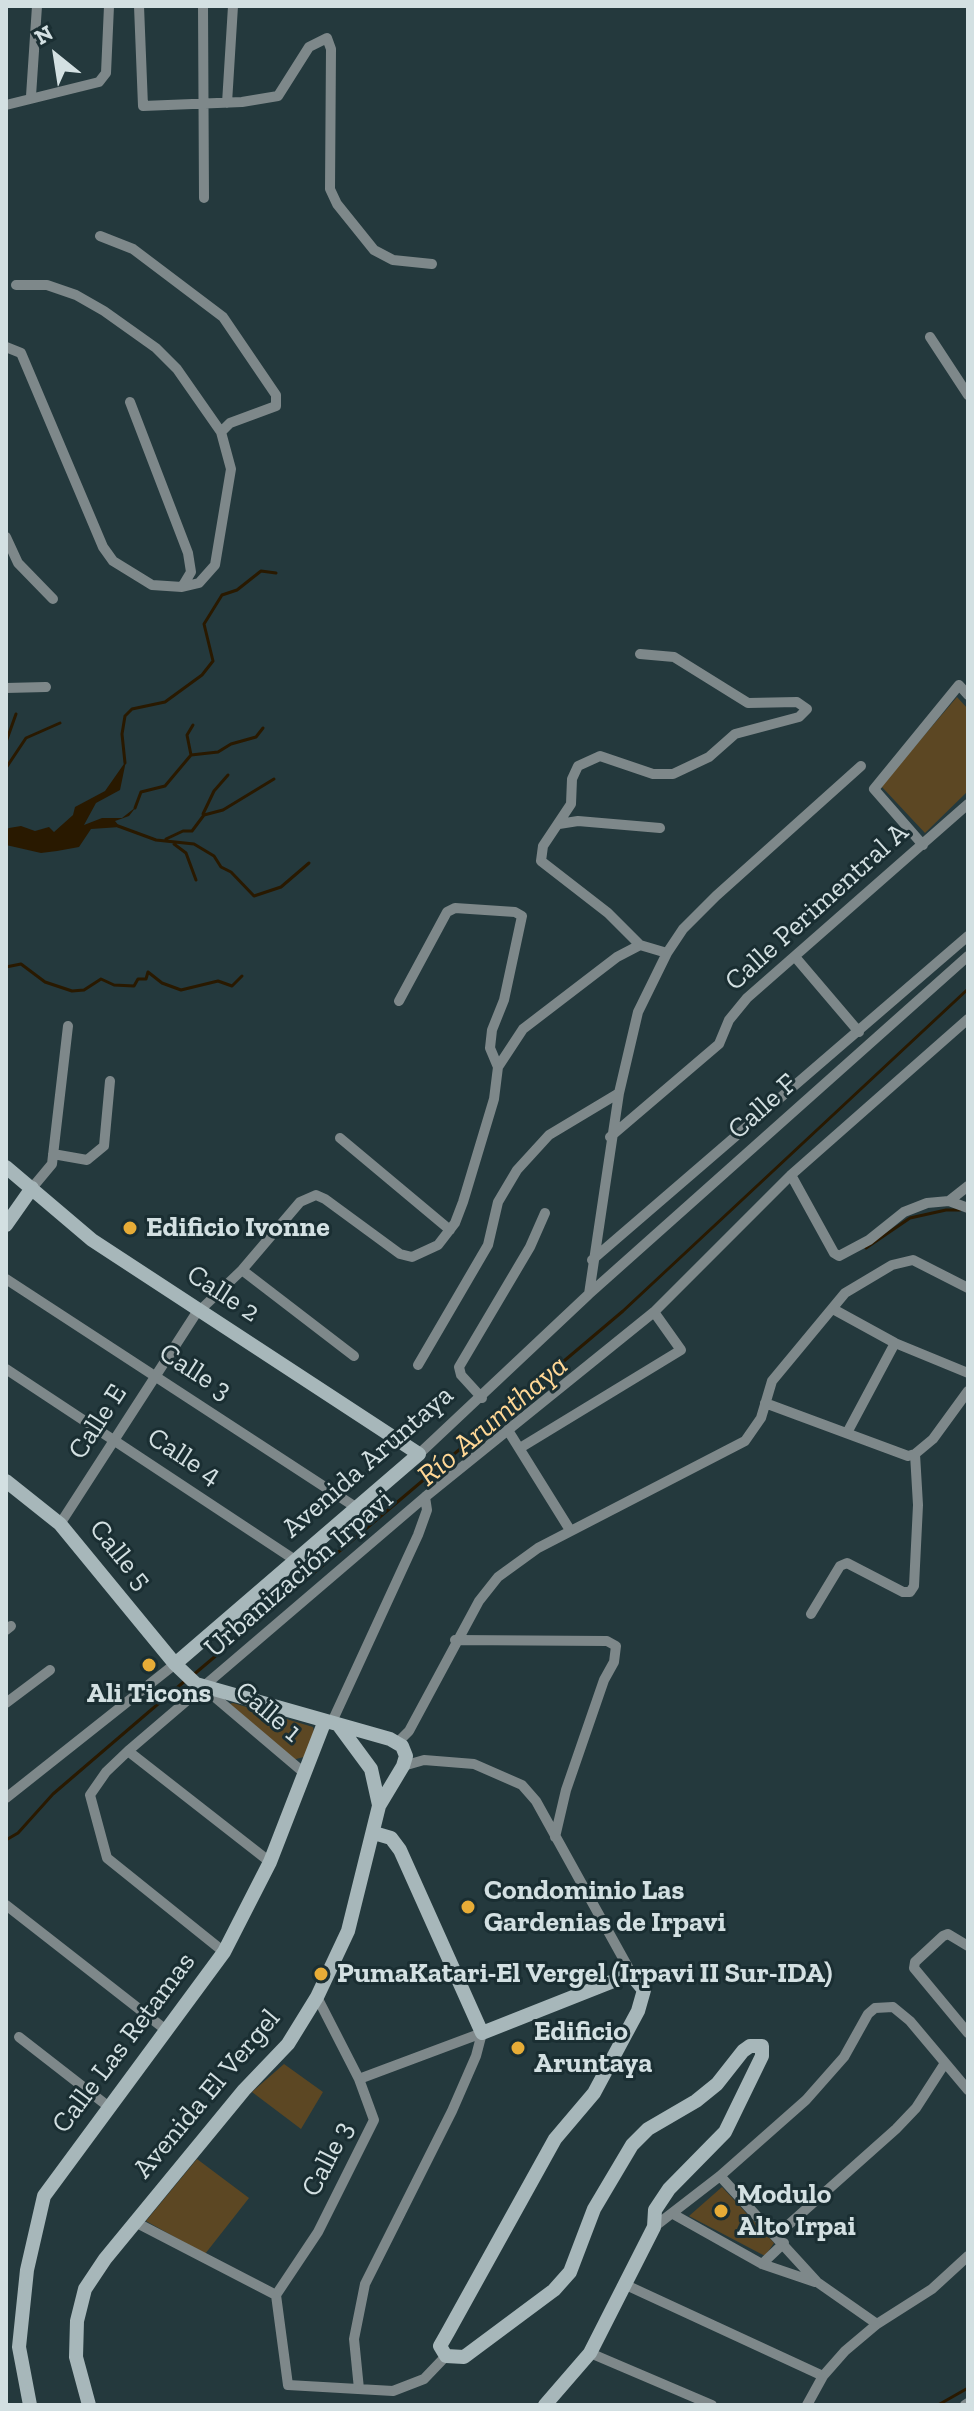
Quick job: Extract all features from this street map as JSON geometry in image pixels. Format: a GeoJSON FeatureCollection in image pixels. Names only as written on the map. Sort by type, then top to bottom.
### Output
{"type":"FeatureCollection","features":[{"type":"Feature","properties":{"kind":"street"},"geometry":{"type":"LineString","coordinates":[[31,96],[37,6]]}},
{"type":"Feature","properties":{"kind":"street"},"geometry":{"type":"LineString","coordinates":[[6,105],[31,96],[99,82],[106,73],[109,6]]}},
{"type":"Feature","properties":{"kind":"street"},"geometry":{"type":"LineString","coordinates":[[139,6],[143,106],[227,103],[278,96],[309,47],[327,38],[331,49],[330,189],[337,204],[374,250],[393,260],[432,264]]}},
{"type":"Feature","properties":{"kind":"street"},"geometry":{"type":"LineString","coordinates":[[203,6],[204,198]]}},
{"type":"Feature","properties":{"kind":"street"},"geometry":{"type":"LineString","coordinates":[[227,103],[233,6]]}},
{"type":"Feature","properties":{"kind":"street"},"geometry":{"type":"LineString","coordinates":[[100,236],[133,249],[223,317],[276,395],[276,406],[230,423],[221,432]]}},
{"type":"Feature","properties":{"kind":"street"},"geometry":{"type":"LineString","coordinates":[[6,347],[21,353],[103,547],[113,561],[152,585],[182,587],[199,583],[215,565],[231,469],[221,432],[177,369],[156,348],[76,295],[47,285],[16,285]]}},
{"type":"Feature","properties":{"kind":"street"},"geometry":{"type":"LineString","coordinates":[[930,337],[968,395]]}},
{"type":"Feature","properties":{"kind":"street"},"geometry":{"type":"LineString","coordinates":[[130,402],[188,553],[191,572],[182,587]]}},
{"type":"Feature","properties":{"kind":"street"},"geometry":{"type":"LineString","coordinates":[[6,537],[18,563],[53,599]]}},
{"type":"Feature","properties":{"kind":"street"},"geometry":{"type":"LineString","coordinates":[[640,654],[674,657],[748,703],[797,702],[807,709],[799,717],[735,734],[709,757],[673,774],[653,774],[600,756],[578,766],[572,779],[571,804],[543,846],[541,861],[608,913],[640,945],[667,953]]}},
{"type":"Feature","properties":{"kind":"street"},"geometry":{"type":"LineString","coordinates":[[923,845],[874,789],[959,685],[968,695]]}},
{"type":"Feature","properties":{"kind":"street"},"geometry":{"type":"LineString","coordinates":[[6,688],[46,687]]}},
{"type":"Feature","properties":{"kind":"street"},"geometry":{"type":"LineString","coordinates":[[589,1294],[610,1137],[619,1093],[638,1012],[667,953],[683,929],[716,896],[861,766]]}},
{"type":"Feature","properties":{"kind":"street","name":"Calle Perimentral A"},"geometry":{"type":"LineString","coordinates":[[610,1137],[719,1044],[729,1020],[747,998],[968,804]]}},
{"type":"Feature","properties":{"kind":"street"},"geometry":{"type":"LineString","coordinates":[[559,824],[578,821],[660,828]]}},
{"type":"Feature","properties":{"kind":"street"},"geometry":{"type":"LineString","coordinates":[[399,1001],[447,912],[464,908],[515,912],[522,916],[504,1000],[492,1030],[490,1048],[498,1067]]}},
{"type":"Feature","properties":{"kind":"street"},"geometry":{"type":"LineString","coordinates":[[592,1260],[968,936]]}},
{"type":"Feature","properties":{"kind":"street"},"geometry":{"type":"LineString","coordinates":[[340,1138],[450,1230],[463,1202],[494,1099],[498,1067],[523,1029],[617,957],[640,945]]}},
{"type":"Feature","properties":{"kind":"street","name":"Calle F"},"geometry":{"type":"LineString","coordinates":[[589,1294],[968,956]]}},
{"type":"Feature","properties":{"kind":"street"},"geometry":{"type":"LineString","coordinates":[[796,958],[859,1032]]}},
{"type":"Feature","properties":{"kind":"street","name":"Urbanización Irpavi"},"geometry":{"type":"LineString","coordinates":[[224,1952],[107,1858],[90,1795],[106,1772],[200,1686],[425,1497],[654,1312],[791,1175],[968,1019]]}},
{"type":"Feature","properties":{"kind":"street"},"geometry":{"type":"LineString","coordinates":[[6,1225],[52,1164],[68,1026]]}},
{"type":"Feature","properties":{"kind":"street"},"geometry":{"type":"LineString","coordinates":[[53,1154],[87,1160],[104,1146],[110,1081]]}},
{"type":"Feature","properties":{"kind":"street"},"geometry":{"type":"LineString","coordinates":[[418,1365],[488,1245],[498,1202],[517,1170],[549,1135],[619,1093]]}},
{"type":"Feature","properties":{"kind":"street","name":"Calle 2"},"geometry":{"type":"LineString","coordinates":[[6,1167],[92,1240],[419,1454]]}},
{"type":"Feature","properties":{"kind":"street"},"geometry":{"type":"LineString","coordinates":[[791,1175],[834,1253],[839,1256],[869,1240],[913,1208],[949,1201],[968,1186]]}},
{"type":"Feature","properties":{"kind":"street","name":"Calle E"},"geometry":{"type":"LineString","coordinates":[[60,1524],[201,1311],[242,1270],[300,1202],[316,1195],[325,1199],[385,1245],[412,1257],[438,1245],[450,1230]]}},
{"type":"Feature","properties":{"kind":"street"},"geometry":{"type":"LineString","coordinates":[[949,1201],[968,1208]]}},
{"type":"Feature","properties":{"kind":"street"},"geometry":{"type":"LineString","coordinates":[[482,1398],[461,1375],[459,1367],[530,1247],[545,1213]]}},
{"type":"Feature","properties":{"kind":"street"},"geometry":{"type":"LineString","coordinates":[[398,1742],[409,1731],[455,1640],[498,1577],[526,1555],[570,1530],[745,1441],[761,1418],[772,1381],[784,1363],[845,1293],[892,1265],[913,1260],[965,1283]]}},
{"type":"Feature","properties":{"kind":"street"},"geometry":{"type":"LineString","coordinates":[[242,1270],[354,1356]]}},
{"type":"Feature","properties":{"kind":"street","name":"Calle 3"},"geometry":{"type":"LineString","coordinates":[[6,1279],[357,1508]]}},
{"type":"Feature","properties":{"kind":"street","name":"Avenida Aruntaya"},"geometry":{"type":"LineString","coordinates":[[179,1668],[295,1560],[482,1398],[589,1294]]}},
{"type":"Feature","properties":{"kind":"street"},"geometry":{"type":"LineString","coordinates":[[833,1309],[895,1343],[968,1373]]}},
{"type":"Feature","properties":{"kind":"street"},"geometry":{"type":"LineString","coordinates":[[520,1448],[681,1350],[654,1312]]}},
{"type":"Feature","properties":{"kind":"street"},"geometry":{"type":"LineString","coordinates":[[848,1431],[895,1343]]}},
{"type":"Feature","properties":{"kind":"street","name":"Calle 4"},"geometry":{"type":"LineString","coordinates":[[6,1369],[295,1560]]}},
{"type":"Feature","properties":{"kind":"street"},"geometry":{"type":"LineString","coordinates":[[765,1403],[848,1431],[900,1454],[915,1454],[933,1439],[968,1391]]}},
{"type":"Feature","properties":{"kind":"street"},"geometry":{"type":"LineString","coordinates":[[509,1432],[570,1530]]}},
{"type":"Feature","properties":{"kind":"street"},"geometry":{"type":"LineString","coordinates":[[811,1614],[840,1566],[847,1563],[903,1592],[910,1592],[914,1586],[918,1505],[915,1454]]}},
{"type":"Feature","properties":{"kind":"street","name":"Calle 5"},"geometry":{"type":"LineString","coordinates":[[6,1481],[60,1524],[179,1668]]}},
{"type":"Feature","properties":{"kind":"street"},"geometry":{"type":"LineString","coordinates":[[332,1725],[418,1535],[427,1510],[425,1497]]}},
{"type":"Feature","properties":{"kind":"street"},"geometry":{"type":"LineString","coordinates":[[455,1640],[607,1641],[616,1646],[614,1662],[604,1680],[566,1790],[555,1837]]}},
{"type":"Feature","properties":{"kind":"street"},"geometry":{"type":"LineString","coordinates":[[6,1798],[179,1668],[200,1686],[398,1742],[405,1750],[400,1769],[379,1806]]}},
{"type":"Feature","properties":{"kind":"street"},"geometry":{"type":"LineString","coordinates":[[6,1703],[50,1670]]}},
{"type":"Feature","properties":{"kind":"street","name":"Calle 1"},"geometry":{"type":"LineString","coordinates":[[200,1686],[303,1772]]}},
{"type":"Feature","properties":{"kind":"street"},"geometry":{"type":"LineString","coordinates":[[332,1725],[369,1765],[387,1776],[424,1760],[474,1764],[522,1785],[536,1801],[634,1978],[644,1990],[638,2011],[594,2093],[555,2139],[440,2346],[446,2356]]}},
{"type":"Feature","properties":{"kind":"street","name":"Calle Las Retamas"},"geometry":{"type":"LineString","coordinates":[[30,2405],[19,2347],[27,2270],[44,2196],[224,1952],[270,1862],[303,1772],[332,1725]]}},
{"type":"Feature","properties":{"kind":"street"},"geometry":{"type":"LineString","coordinates":[[379,1806],[369,1765],[370,1748],[380,1739]]}},
{"type":"Feature","properties":{"kind":"street"},"geometry":{"type":"LineString","coordinates":[[128,1751],[270,1862]]}},
{"type":"Feature","properties":{"kind":"street","name":"Avenida El Vergel"},"geometry":{"type":"LineString","coordinates":[[89,2405],[76,2357],[79,2308],[93,2275],[244,2090],[278,2056],[317,1997],[348,1931],[379,1806]]}},
{"type":"Feature","properties":{"kind":"street"},"geometry":{"type":"LineString","coordinates":[[359,2389],[354,2339],[365,2284],[452,2111],[476,2056],[482,2033],[400,1850],[391,1838],[374,1833]]}},
{"type":"Feature","properties":{"kind":"street"},"geometry":{"type":"LineString","coordinates":[[6,1905],[166,2030]]}},
{"type":"Feature","properties":{"kind":"street"},"geometry":{"type":"LineString","coordinates":[[968,1946],[948,1934],[943,1936],[915,1962],[914,1968],[968,2033]]}},
{"type":"Feature","properties":{"kind":"street"},"geometry":{"type":"LineString","coordinates":[[359,2079],[621,1978],[634,1978]]}},
{"type":"Feature","properties":{"kind":"street","name":"Calle 3"},"geometry":{"type":"LineString","coordinates":[[276,2295],[318,2232],[373,2129],[372,2111],[359,2079],[317,1997]]}},
{"type":"Feature","properties":{"kind":"street"},"geometry":{"type":"LineString","coordinates":[[654,2227],[720,2176],[830,2076],[875,2008],[893,2007],[910,2021],[968,2090]]}},
{"type":"Feature","properties":{"kind":"street"},"geometry":{"type":"LineString","coordinates":[[19,2037],[109,2107]]}},
{"type":"Feature","properties":{"kind":"street"},"geometry":{"type":"LineString","coordinates":[[135,2222],[276,2295],[288,2385],[393,2391],[424,2379],[446,2356],[464,2357],[554,2290],[570,2272],[594,2209],[632,2145],[648,2129],[696,2101],[717,2084],[743,2051],[750,2046],[762,2046],[762,2056],[725,2132],[669,2189],[655,2210],[654,2227],[590,2353],[545,2405]]}},
{"type":"Feature","properties":{"kind":"street"},"geometry":{"type":"LineString","coordinates":[[762,2264],[780,2239],[916,2108],[945,2063]]}},
{"type":"Feature","properties":{"kind":"street"},"geometry":{"type":"LineString","coordinates":[[720,2176],[817,2282],[877,2324]]}},
{"type":"Feature","properties":{"kind":"street"},"geometry":{"type":"LineString","coordinates":[[673,2214],[762,2264],[817,2282]]}},
{"type":"Feature","properties":{"kind":"street"},"geometry":{"type":"LineString","coordinates":[[807,2405],[823,2376],[877,2324],[932,2289],[968,2256]]}},
{"type":"Feature","properties":{"kind":"street"},"geometry":{"type":"LineString","coordinates":[[626,2285],[823,2376]]}},
{"type":"Feature","properties":{"kind":"street"},"geometry":{"type":"LineString","coordinates":[[590,2353],[712,2405]]}},
{"type":"Feature","properties":{"kind":"shaded area"},"geometry":{"type":"Polygon","coordinates":[[[957,697],[968,709],[968,791],[925,833],[881,786],[957,697]]]}},
{"type":"Feature","properties":{"kind":"shaded area"},"geometry":{"type":"Polygon","coordinates":[[[126,761],[120,790],[96,803],[84,825],[102,818],[122,818],[136,807],[129,816],[115,821],[120,827],[91,829],[79,847],[57,851],[41,853],[6,845],[6,830],[9,828],[21,826],[35,831],[49,827],[54,832],[73,815],[75,807],[105,791],[126,761]]]}},
{"type":"Feature","properties":{"kind":"shaded area"},"geometry":{"type":"Polygon","coordinates":[[[229,1704],[313,1727],[304,1757],[292,1760],[229,1704]]]}},
{"type":"Feature","properties":{"kind":"shaded area"},"geometry":{"type":"Polygon","coordinates":[[[284,2064],[323,2092],[301,2129],[252,2092],[284,2064]]]}},
{"type":"Feature","properties":{"kind":"shaded area"},"geometry":{"type":"Polygon","coordinates":[[[197,2159],[249,2198],[205,2254],[146,2221],[197,2159]]]}},
{"type":"Feature","properties":{"kind":"shaded area"},"geometry":{"type":"Polygon","coordinates":[[[722,2187],[774,2243],[765,2256],[689,2216],[722,2187]]]}},
{"type":"Feature","properties":{"kind":"waterway"},"geometry":{"type":"LineString","coordinates":[[125,763],[122,734],[125,716],[132,709],[165,702],[202,675],[213,661],[204,624],[222,595],[237,590],[261,571],[276,573]]}},
{"type":"Feature","properties":{"kind":"waterway"},"geometry":{"type":"LineString","coordinates":[[6,742],[16,714]]}},
{"type":"Feature","properties":{"kind":"waterway"},"geometry":{"type":"LineString","coordinates":[[6,768],[26,738],[60,723]]}},
{"type":"Feature","properties":{"kind":"waterway"},"geometry":{"type":"LineString","coordinates":[[191,755],[187,735],[193,725]]}},
{"type":"Feature","properties":{"kind":"waterway"},"geometry":{"type":"LineString","coordinates":[[135,808],[141,792],[165,786],[191,755],[218,752],[231,744],[256,737],[263,728]]}},
{"type":"Feature","properties":{"kind":"waterway"},"geometry":{"type":"LineString","coordinates":[[203,814],[214,791],[228,775]]}},
{"type":"Feature","properties":{"kind":"waterway"},"geometry":{"type":"LineString","coordinates":[[166,839],[183,831],[192,831],[204,815],[223,810],[274,779]]}},
{"type":"Feature","properties":{"kind":"waterway"},"geometry":{"type":"LineString","coordinates":[[118,826],[156,840],[194,844],[214,856],[221,867],[231,872],[254,896],[281,887],[309,863]]}},
{"type":"Feature","properties":{"kind":"waterway"},"geometry":{"type":"LineString","coordinates":[[174,844],[186,853],[196,880]]}},
{"type":"Feature","properties":{"kind":"waterway"},"geometry":{"type":"LineString","coordinates":[[6,967],[21,964],[45,982],[72,991],[84,990],[101,979],[114,985],[134,986],[138,979],[146,979],[148,972],[162,983],[181,990],[218,981],[232,986],[242,976]]}},
{"type":"Feature","properties":{"kind":"waterway","name":"Río Arumthaya"},"geometry":{"type":"LineString","coordinates":[[192,1676],[623,1311],[968,989]]}},
{"type":"Feature","properties":{"kind":"waterway"},"geometry":{"type":"LineString","coordinates":[[866,1248],[910,1218],[960,1210]]}},
{"type":"Feature","properties":{"kind":"waterway","name":"Río Arumthaya"},"geometry":{"type":"LineString","coordinates":[[6,1840],[18,1833],[53,1794],[186,1680]]}},
{"type":"Feature","properties":{"kind":"waterway"},"geometry":{"type":"LineString","coordinates":[[938,2405],[968,2388]]}},
{"type":"Feature","properties":{"kind":"place","name":"Edificio Ivonne"},"geometry":{"type":"Point","coordinates":[130,1228]}},
{"type":"Feature","properties":{"kind":"place","name":"Ali Ticons"},"geometry":{"type":"Point","coordinates":[149,1665]}},
{"type":"Feature","properties":{"kind":"place","name":"Condominio Las Gardenias de Irpavi"},"geometry":{"type":"Point","coordinates":[468,1907]}},
{"type":"Feature","properties":{"kind":"place","name":"PumaKatari-El Vergel (Irpavi II Sur-IDA)"},"geometry":{"type":"Point","coordinates":[321,1974]}},
{"type":"Feature","properties":{"kind":"place","name":"Edificio Aruntaya"},"geometry":{"type":"Point","coordinates":[518,2048]}},
{"type":"Feature","properties":{"kind":"place","name":"Modulo Alto Irpai"},"geometry":{"type":"Point","coordinates":[721,2211]}}]}
